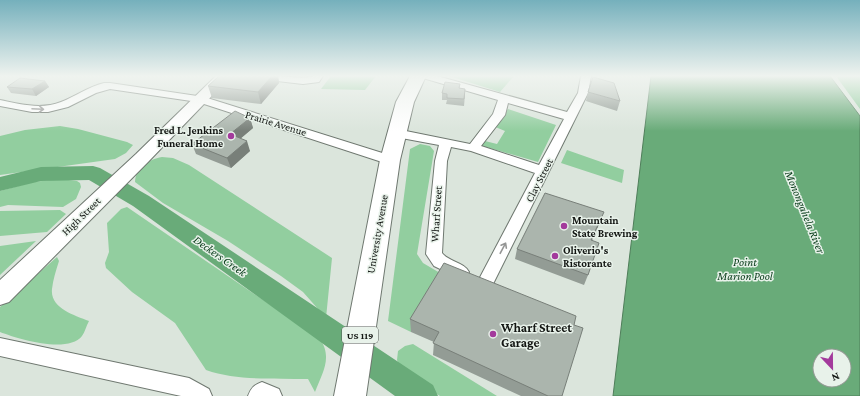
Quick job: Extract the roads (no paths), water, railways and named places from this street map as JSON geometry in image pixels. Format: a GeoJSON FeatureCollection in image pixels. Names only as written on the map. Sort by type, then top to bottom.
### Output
{"type":"FeatureCollection","features":[{"type":"Feature","properties":{"kind":"main road","name":"University Avenue"},"geometry":{"type":"LineString","coordinates":[[350,396],[390,160],[396,132],[409,94]]}},
{"type":"Feature","properties":{"kind":"street","name":"Prairie Avenue"},"geometry":{"type":"LineString","coordinates":[[0,103],[38,110],[46,110],[65,105],[85,94]]}},
{"type":"Feature","properties":{"kind":"street","name":"Prairie Avenue"},"geometry":{"type":"LineString","coordinates":[[169,94],[200,99],[390,160]]}},
{"type":"Feature","properties":{"kind":"street","name":"High Street"},"geometry":{"type":"LineString","coordinates":[[0,295],[205,94]]}},
{"type":"Feature","properties":{"kind":"street"},"geometry":{"type":"LineString","coordinates":[[489,94],[571,117]]}},
{"type":"Feature","properties":{"kind":"street","name":"Clay Street"},"geometry":{"type":"LineString","coordinates":[[492,286],[544,171],[582,94]]}},
{"type":"Feature","properties":{"kind":"street"},"geometry":{"type":"LineString","coordinates":[[473,148],[499,115],[504,99]]}},
{"type":"Feature","properties":{"kind":"street"},"geometry":{"type":"LineString","coordinates":[[396,132],[473,148],[544,171]]}},
{"type":"Feature","properties":{"kind":"street","name":"Wharf Street"},"geometry":{"type":"LineString","coordinates":[[446,143],[441,161],[434,254],[440,262],[492,286]]}},
{"type":"Feature","properties":{"kind":"street"},"geometry":{"type":"LineString","coordinates":[[0,347],[189,388],[202,396]]}},
{"type":"Feature","properties":{"kind":"street"},"geometry":{"type":"LineString","coordinates":[[258,396],[262,392],[272,396]]}},
{"type":"Feature","properties":{"kind":"water","name":"Point Marion Pool"},"geometry":{"type":"Polygon","coordinates":[[[649,94],[844,94],[860,116],[860,396],[613,396],[649,94]]]}},
{"type":"Feature","properties":{"kind":"waterway","name":"Deckers Creek"},"geometry":{"type":"LineString","coordinates":[[0,184],[41,174],[93,173],[141,201],[422,396]]}},
{"type":"Feature","properties":{"kind":"place","name":"Fred L. Jenkins Funeral Home"},"geometry":{"type":"Point","coordinates":[231,136]}},
{"type":"Feature","properties":{"kind":"place","name":"Mountain State Brewing"},"geometry":{"type":"Point","coordinates":[564,226]}},
{"type":"Feature","properties":{"kind":"place","name":"Oliverio's Ristorante"},"geometry":{"type":"Point","coordinates":[555,256]}},
{"type":"Feature","properties":{"kind":"place","name":"Wharf Street Garage"},"geometry":{"type":"Point","coordinates":[493,334]}},
{"type":"Feature","properties":{"kind":"water label","name":"Monongahela River"},"geometry":{"type":"Point","coordinates":[805,212]}}]}
